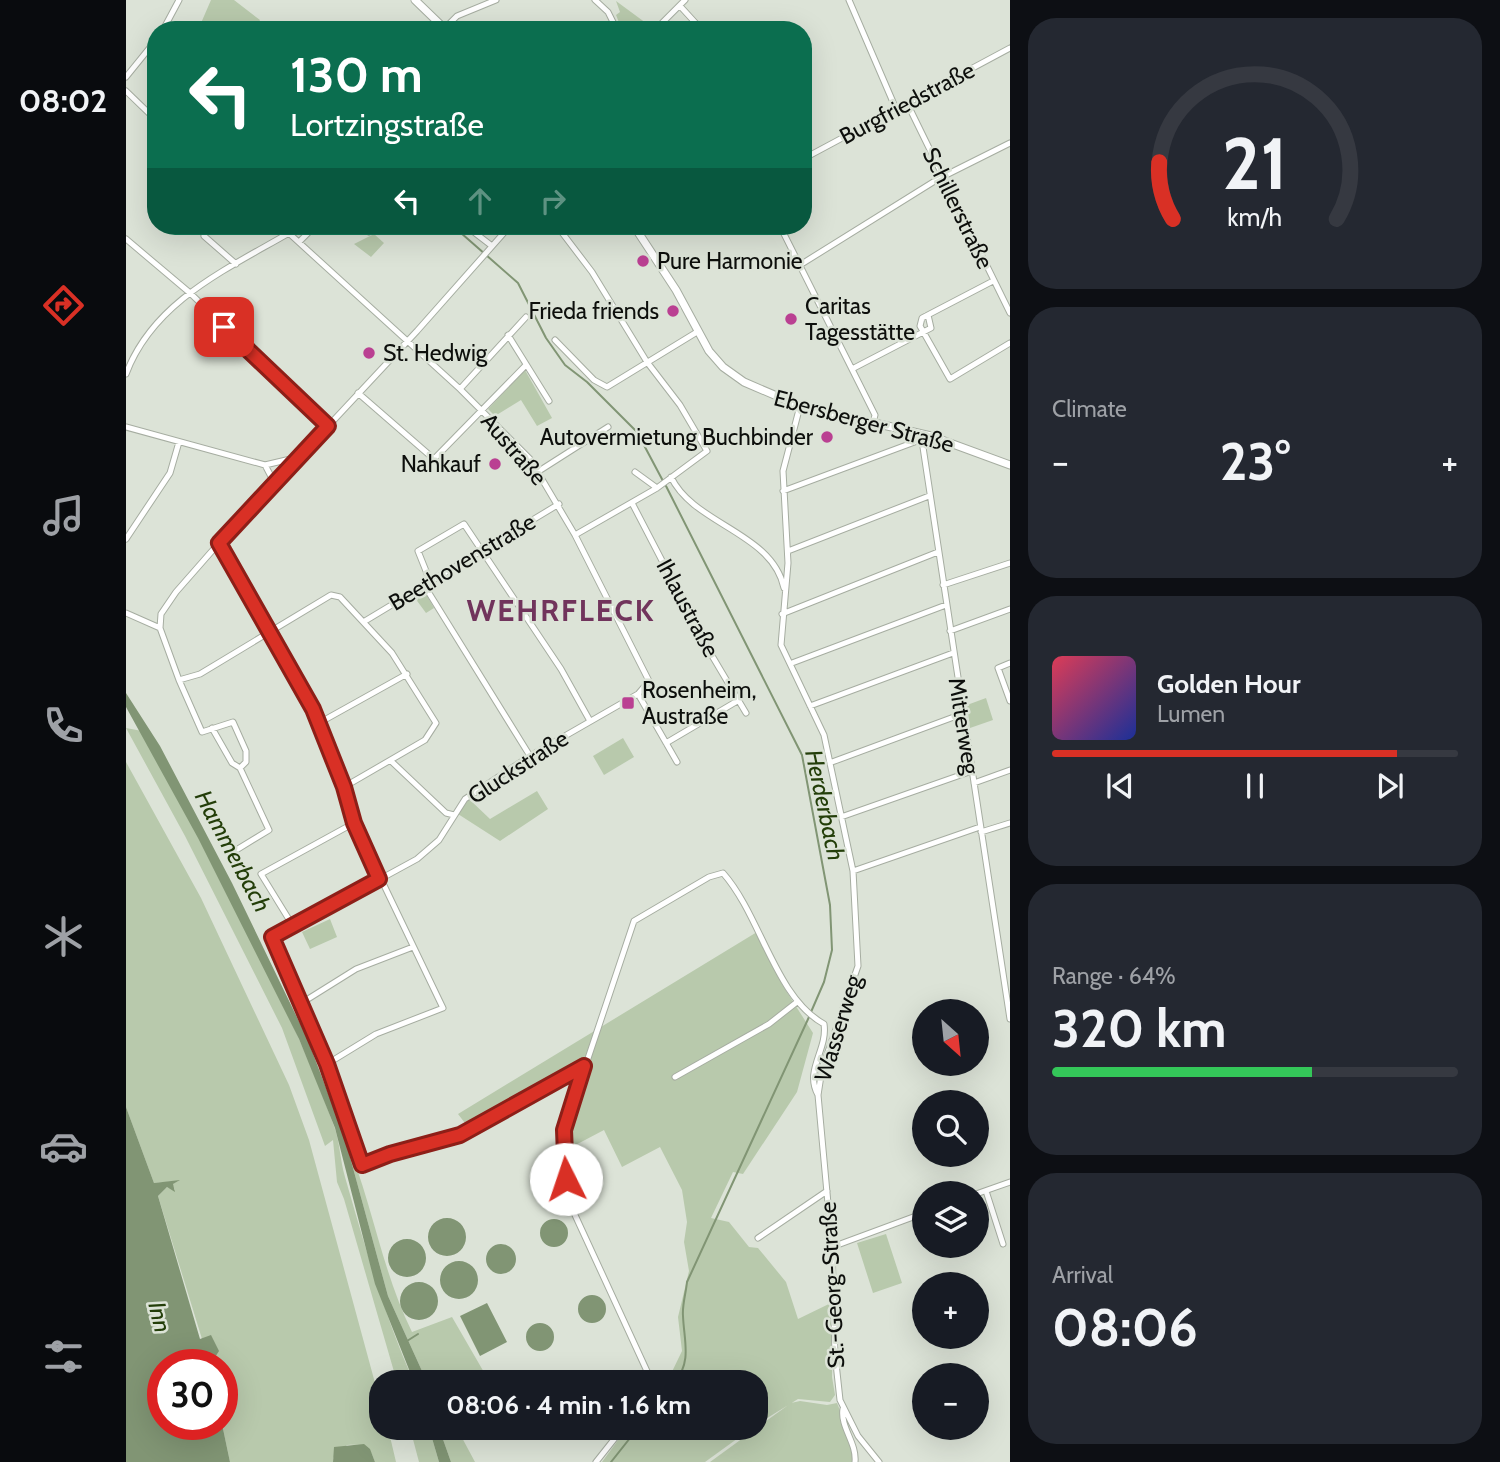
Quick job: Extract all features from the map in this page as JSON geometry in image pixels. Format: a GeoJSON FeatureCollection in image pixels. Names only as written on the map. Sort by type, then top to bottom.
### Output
{"type":"FeatureCollection","features":[{"type":"Feature","properties":{"kind":"street"},"geometry":{"type":"LineString","coordinates":[[168,21],[178,0]]}},
{"type":"Feature","properties":{"kind":"street"},"geometry":{"type":"LineString","coordinates":[[415,0],[437,21]]}},
{"type":"Feature","properties":{"kind":"street"},"geometry":{"type":"LineString","coordinates":[[453,21],[457,16],[496,0]]}},
{"type":"Feature","properties":{"kind":"street"},"geometry":{"type":"LineString","coordinates":[[595,0],[608,12],[612,21]]}},
{"type":"Feature","properties":{"kind":"street"},"geometry":{"type":"LineString","coordinates":[[664,21],[685,0]]}},
{"type":"Feature","properties":{"kind":"street"},"geometry":{"type":"LineString","coordinates":[[849,0],[896,108]]}},
{"type":"Feature","properties":{"kind":"street"},"geometry":{"type":"LineString","coordinates":[[680,6],[694,21]]}},
{"type":"Feature","properties":{"kind":"street","name":"Burgfriedstraße"},"geometry":{"type":"LineString","coordinates":[[812,154],[1010,48]]}},
{"type":"Feature","properties":{"kind":"street"},"geometry":{"type":"LineString","coordinates":[[126,78],[147,51]]}},
{"type":"Feature","properties":{"kind":"street"},"geometry":{"type":"LineString","coordinates":[[126,91],[147,111]]}},
{"type":"Feature","properties":{"kind":"street","name":"Schillerstraße"},"geometry":{"type":"LineString","coordinates":[[907,103],[1010,313]]}},
{"type":"Feature","properties":{"kind":"street"},"geometry":{"type":"LineString","coordinates":[[800,265],[944,176],[1010,143]]}},
{"type":"Feature","properties":{"kind":"street"},"geometry":{"type":"LineString","coordinates":[[126,374],[143,338],[169,309],[190,293],[286,235]]}},
{"type":"Feature","properties":{"kind":"street","name":"Austraße"},"geometry":{"type":"LineString","coordinates":[[291,235],[406,344],[460,389],[539,471],[559,504],[649,681],[638,694]]}},
{"type":"Feature","properties":{"kind":"street"},"geometry":{"type":"LineString","coordinates":[[299,242],[306,235]]}},
{"type":"Feature","properties":{"kind":"street"},"geometry":{"type":"LineString","coordinates":[[476,235],[491,248]]}},
{"type":"Feature","properties":{"kind":"street"},"geometry":{"type":"LineString","coordinates":[[240,768],[246,762],[246,751],[233,722],[202,732],[178,680],[160,628],[161,614],[176,592],[219,543],[406,344],[502,235]]}},
{"type":"Feature","properties":{"kind":"street"},"geometry":{"type":"LineString","coordinates":[[564,235],[592,272],[647,362],[681,405],[707,451],[657,488],[575,535]]}},
{"type":"Feature","properties":{"kind":"street","name":"Ebersberger Straße"},"geometry":{"type":"LineString","coordinates":[[641,235],[676,290],[697,332],[723,367],[744,382],[800,406],[873,423],[1010,465]]}},
{"type":"Feature","properties":{"kind":"street"},"geometry":{"type":"LineString","coordinates":[[785,235],[875,415],[873,423]]}},
{"type":"Feature","properties":{"kind":"street"},"geometry":{"type":"LineString","coordinates":[[204,236],[236,264]]}},
{"type":"Feature","properties":{"kind":"street"},"geometry":{"type":"LineString","coordinates":[[126,239],[190,293],[328,426]]}},
{"type":"Feature","properties":{"kind":"street"},"geometry":{"type":"LineString","coordinates":[[993,281],[922,318],[920,327],[950,379],[1010,343]]}},
{"type":"Feature","properties":{"kind":"street"},"geometry":{"type":"LineString","coordinates":[[460,389],[526,317]]}},
{"type":"Feature","properties":{"kind":"street"},"geometry":{"type":"LineString","coordinates":[[555,340],[594,380],[607,387],[697,332]]}},
{"type":"Feature","properties":{"kind":"street"},"geometry":{"type":"LineString","coordinates":[[852,369],[923,332]]}},
{"type":"Feature","properties":{"kind":"street"},"geometry":{"type":"LineString","coordinates":[[509,335],[549,401]]}},
{"type":"Feature","properties":{"kind":"street"},"geometry":{"type":"LineString","coordinates":[[358,393],[434,459],[526,365]]}},
{"type":"Feature","properties":{"kind":"street","name":"Wasserweg"},"geometry":{"type":"LineString","coordinates":[[800,406],[783,471],[788,551],[781,645],[824,734],[832,762],[853,872],[858,966],[822,1069],[818,1095]]}},
{"type":"Feature","properties":{"kind":"street"},"geometry":{"type":"LineString","coordinates":[[126,426],[265,465],[300,457]]}},
{"type":"Feature","properties":{"kind":"street"},"geometry":{"type":"LineString","coordinates":[[539,471],[608,427]]}},
{"type":"Feature","properties":{"kind":"street"},"geometry":{"type":"LineString","coordinates":[[783,491],[921,437]]}},
{"type":"Feature","properties":{"kind":"street","name":"Mitterweg"},"geometry":{"type":"LineString","coordinates":[[921,437],[961,714],[1010,1018]]}},
{"type":"Feature","properties":{"kind":"street"},"geometry":{"type":"LineString","coordinates":[[126,539],[170,474],[179,442]]}},
{"type":"Feature","properties":{"kind":"street"},"geometry":{"type":"LineString","coordinates":[[265,465],[275,484]]}},
{"type":"Feature","properties":{"kind":"street"},"geometry":{"type":"LineString","coordinates":[[635,472],[657,488]]}},
{"type":"Feature","properties":{"kind":"street"},"geometry":{"type":"LineString","coordinates":[[671,478],[680,495],[761,551],[775,564],[785,594]]}},
{"type":"Feature","properties":{"kind":"street"},"geometry":{"type":"LineString","coordinates":[[788,551],[929,496]]}},
{"type":"Feature","properties":{"kind":"street","name":"Ihlaustraße"},"geometry":{"type":"LineString","coordinates":[[632,503],[746,713]]}},
{"type":"Feature","properties":{"kind":"street","name":"Beethovenstraße"},"geometry":{"type":"LineString","coordinates":[[365,621],[559,504]]}},
{"type":"Feature","properties":{"kind":"street"},"geometry":{"type":"LineString","coordinates":[[430,581],[418,551],[464,524],[561,669],[590,721]]}},
{"type":"Feature","properties":{"kind":"street"},"geometry":{"type":"LineString","coordinates":[[219,543],[319,723],[344,787],[354,823],[443,1009],[376,1034],[327,1064]]}},
{"type":"Feature","properties":{"kind":"street"},"geometry":{"type":"LineString","coordinates":[[782,614],[938,552]]}},
{"type":"Feature","properties":{"kind":"street"},"geometry":{"type":"LineString","coordinates":[[943,585],[1010,563]]}},
{"type":"Feature","properties":{"kind":"street"},"geometry":{"type":"LineString","coordinates":[[424,585],[530,756]]}},
{"type":"Feature","properties":{"kind":"street"},"geometry":{"type":"LineString","coordinates":[[178,680],[201,674],[331,595],[340,597],[365,621],[407,674],[436,727],[425,740],[344,787]]}},
{"type":"Feature","properties":{"kind":"street"},"geometry":{"type":"LineString","coordinates":[[792,663],[946,605]]}},
{"type":"Feature","properties":{"kind":"street"},"geometry":{"type":"LineString","coordinates":[[950,631],[1010,609]]}},
{"type":"Feature","properties":{"kind":"street"},"geometry":{"type":"LineString","coordinates":[[126,613],[160,628]]}},
{"type":"Feature","properties":{"kind":"street"},"geometry":{"type":"LineString","coordinates":[[810,705],[953,653]]}},
{"type":"Feature","properties":{"kind":"street"},"geometry":{"type":"LineString","coordinates":[[1010,663],[998,668],[1010,701]]}},
{"type":"Feature","properties":{"kind":"street"},"geometry":{"type":"LineString","coordinates":[[319,723],[407,674]]}},
{"type":"Feature","properties":{"kind":"street"},"geometry":{"type":"LineString","coordinates":[[638,694],[677,761]]}},
{"type":"Feature","properties":{"kind":"street","name":"Gluckstraße"},"geometry":{"type":"LineString","coordinates":[[300,1004],[272,937],[417,859],[439,840],[465,799],[530,756],[638,694]]}},
{"type":"Feature","properties":{"kind":"street"},"geometry":{"type":"LineString","coordinates":[[666,743],[739,700]]}},
{"type":"Feature","properties":{"kind":"street"},"geometry":{"type":"LineString","coordinates":[[832,762],[961,714]]}},
{"type":"Feature","properties":{"kind":"street"},"geometry":{"type":"LineString","coordinates":[[212,728],[232,763],[240,768],[268,830],[233,852]]}},
{"type":"Feature","properties":{"kind":"street"},"geometry":{"type":"LineString","coordinates":[[391,761],[446,813],[454,816]]}},
{"type":"Feature","properties":{"kind":"street"},"geometry":{"type":"LineString","coordinates":[[841,817],[972,771]]}},
{"type":"Feature","properties":{"kind":"street"},"geometry":{"type":"LineString","coordinates":[[974,783],[1010,771]]}},
{"type":"Feature","properties":{"kind":"street"},"geometry":{"type":"LineString","coordinates":[[293,926],[261,874],[354,823]]}},
{"type":"Feature","properties":{"kind":"street"},"geometry":{"type":"LineString","coordinates":[[853,872],[1010,823]]}},
{"type":"Feature","properties":{"kind":"street","name":"Wasserweg"},"geometry":{"type":"LineString","coordinates":[[584,1066],[634,921],[709,877],[723,873],[747,908],[786,986],[812,1018],[824,1024],[825,1034],[814,1066],[812,1084],[818,1095]]}},
{"type":"Feature","properties":{"kind":"street"},"geometry":{"type":"LineString","coordinates":[[412,947],[356,969],[300,1004],[327,1064],[362,1165],[390,1154],[460,1135],[584,1066]]}},
{"type":"Feature","properties":{"kind":"street","name":"Wasserweg"},"geometry":{"type":"LineString","coordinates":[[676,1077],[769,1024],[797,1002]]}},
{"type":"Feature","properties":{"kind":"street"},"geometry":{"type":"LineString","coordinates":[[584,1066],[564,1130],[564,1163],[568,1192],[575,1215],[646,1370]]}},
{"type":"Feature","properties":{"kind":"street","name":"St.-Georg-Straße"},"geometry":{"type":"LineString","coordinates":[[818,1095],[832,1247],[836,1368],[843,1406],[866,1450],[879,1462]]}},
{"type":"Feature","properties":{"kind":"street"},"geometry":{"type":"LineString","coordinates":[[989,1190],[1010,1182]]}},
{"type":"Feature","properties":{"kind":"street"},"geometry":{"type":"LineString","coordinates":[[758,1238],[827,1191]]}},
{"type":"Feature","properties":{"kind":"street"},"geometry":{"type":"LineString","coordinates":[[989,1200],[1003,1244]]}},
{"type":"Feature","properties":{"kind":"street"},"geometry":{"type":"LineString","coordinates":[[832,1247],[912,1217]]}},
{"type":"Feature","properties":{"kind":"street"},"geometry":{"type":"LineString","coordinates":[[843,1406],[842,1417],[856,1449],[855,1462]]}},
{"type":"Feature","properties":{"kind":"street"},"geometry":{"type":"LineString","coordinates":[[596,1462],[613,1440]]}},
{"type":"Feature","properties":{"kind":"shaded area"},"geometry":{"type":"Polygon","coordinates":[[[211,0],[234,0],[260,20],[260,21],[202,21],[211,0]]]}},
{"type":"Feature","properties":{"kind":"shaded area"},"geometry":{"type":"Polygon","coordinates":[[[616,1],[643,21],[618,21],[616,15],[620,12],[616,1]]]}},
{"type":"Feature","properties":{"kind":"shaded area"},"geometry":{"type":"Polygon","coordinates":[[[372,235],[384,243],[371,257],[354,244],[372,235]]]}},
{"type":"Feature","properties":{"kind":"shaded area"},"geometry":{"type":"Polygon","coordinates":[[[525,370],[552,418],[537,426],[521,400],[495,416],[488,409],[525,370]]]}},
{"type":"Feature","properties":{"kind":"shaded area"},"geometry":{"type":"Polygon","coordinates":[[[423,589],[434,608],[426,613],[412,594],[423,589]]]}},
{"type":"Feature","properties":{"kind":"shaded area"},"geometry":{"type":"Polygon","coordinates":[[[986,698],[993,720],[970,728],[967,705],[986,698]]]}},
{"type":"Feature","properties":{"kind":"shaded area"},"geometry":{"type":"Polygon","coordinates":[[[126,728],[142,731],[245,925],[292,1024],[334,1126],[345,1177],[368,1255],[409,1370],[394,1370],[337,1182],[333,1140],[325,1146],[282,1028],[185,836],[126,728]]]}},
{"type":"Feature","properties":{"kind":"shaded area"},"geometry":{"type":"Polygon","coordinates":[[[623,738],[634,757],[604,775],[593,756],[623,738]]]}},
{"type":"Feature","properties":{"kind":"shaded area"},"geometry":{"type":"Polygon","coordinates":[[[126,762],[201,898],[289,1085],[309,1140],[371,1370],[369,1370],[369,1440],[391,1440],[396,1462],[375,1462],[368,1449],[362,1445],[347,1445],[333,1458],[333,1462],[230,1462],[225,1440],[238,1440],[238,1349],[205,1349],[158,1196],[167,1187],[175,1190],[172,1184],[178,1181],[154,1183],[126,1107],[126,762]]]}},
{"type":"Feature","properties":{"kind":"shaded area"},"geometry":{"type":"Polygon","coordinates":[[[537,791],[548,809],[500,841],[458,814],[469,799],[490,819],[537,791]]]}},
{"type":"Feature","properties":{"kind":"shaded area"},"geometry":{"type":"Polygon","coordinates":[[[330,919],[337,937],[310,949],[302,932],[330,919]]]}},
{"type":"Feature","properties":{"kind":"shaded area"},"geometry":{"type":"Polygon","coordinates":[[[757,932],[783,986],[813,1033],[797,1092],[743,1174],[733,1172],[711,1218],[729,1222],[749,1247],[758,1248],[786,1282],[798,1319],[833,1302],[832,1377],[835,1395],[830,1402],[798,1399],[768,1418],[768,1370],[673,1370],[682,1351],[678,1317],[689,1271],[684,1242],[687,1222],[682,1190],[660,1147],[622,1167],[604,1130],[566,1150],[589,1062],[468,1127],[458,1114],[757,932]]]}},
{"type":"Feature","properties":{"kind":"shaded area"},"geometry":{"type":"Polygon","coordinates":[[[344,1135],[362,1184],[392,1284],[412,1332],[452,1317],[483,1370],[422,1370],[388,1296],[344,1135]]]}},
{"type":"Feature","properties":{"kind":"shaded area"},"geometry":{"type":"Polygon","coordinates":[[[886,1234],[902,1283],[873,1293],[857,1243],[886,1234]]]}},
{"type":"Feature","properties":{"kind":"shaded area"},"geometry":{"type":"Polygon","coordinates":[[[791,1403],[837,1403],[856,1450],[855,1462],[710,1462],[740,1440],[768,1440],[768,1420],[791,1403]]]}},
{"type":"Feature","properties":{"kind":"shaded area"},"geometry":{"type":"Polygon","coordinates":[[[413,1440],[433,1440],[439,1462],[419,1462],[413,1440]]]}},
{"type":"Feature","properties":{"kind":"shaded area"},"geometry":{"type":"Polygon","coordinates":[[[443,1440],[463,1440],[475,1462],[451,1462],[443,1440]]]}},
{"type":"Feature","properties":{"kind":"shaded area"},"geometry":{"type":"Polygon","coordinates":[[[618,1440],[735,1440],[705,1462],[602,1462],[618,1440]]]}},
{"type":"Feature","properties":{"kind":"water"},"geometry":{"type":"Polygon","coordinates":[[[126,693],[160,746],[232,883],[307,1038],[344,1135],[388,1296],[422,1370],[409,1370],[375,1284],[335,1128],[299,1039],[198,838],[126,707],[126,693]]]}},
{"type":"Feature","properties":{"kind":"water","name":"Inn"},"geometry":{"type":"Polygon","coordinates":[[[126,1107],[154,1183],[180,1180],[173,1184],[175,1192],[167,1187],[158,1196],[200,1339],[211,1335],[218,1349],[147,1349],[147,1440],[225,1440],[230,1462],[126,1462],[126,1107]]]}},
{"type":"Feature","properties":{"kind":"water"},"geometry":{"type":"Polygon","coordinates":[[[447,1218],[460,1224],[466,1237],[460,1250],[447,1256],[434,1250],[428,1237],[434,1224],[447,1218]]]}},
{"type":"Feature","properties":{"kind":"water"},"geometry":{"type":"Polygon","coordinates":[[[554,1219],[564,1223],[568,1233],[564,1243],[554,1247],[544,1243],[540,1233],[544,1223],[554,1219]]]}},
{"type":"Feature","properties":{"kind":"water"},"geometry":{"type":"Polygon","coordinates":[[[407,1239],[420,1245],[426,1258],[420,1271],[407,1277],[394,1271],[388,1258],[394,1245],[407,1239]]]}},
{"type":"Feature","properties":{"kind":"water"},"geometry":{"type":"Polygon","coordinates":[[[501,1244],[507,1245],[515,1253],[515,1265],[507,1273],[501,1274],[495,1273],[487,1265],[486,1259],[487,1253],[495,1245],[501,1244]]]}},
{"type":"Feature","properties":{"kind":"water"},"geometry":{"type":"Polygon","coordinates":[[[459,1261],[472,1267],[478,1280],[472,1293],[459,1299],[446,1293],[440,1280],[446,1267],[459,1261]]]}},
{"type":"Feature","properties":{"kind":"water"},"geometry":{"type":"Polygon","coordinates":[[[419,1282],[432,1288],[438,1301],[432,1314],[419,1320],[406,1314],[400,1301],[406,1288],[419,1282]]]}},
{"type":"Feature","properties":{"kind":"water"},"geometry":{"type":"Polygon","coordinates":[[[592,1295],[602,1299],[606,1309],[602,1319],[592,1323],[582,1319],[578,1309],[582,1299],[592,1295]]]}},
{"type":"Feature","properties":{"kind":"water"},"geometry":{"type":"Polygon","coordinates":[[[487,1303],[507,1342],[480,1356],[460,1316],[487,1303]]]}},
{"type":"Feature","properties":{"kind":"water"},"geometry":{"type":"Polygon","coordinates":[[[540,1323],[550,1327],[554,1337],[550,1347],[540,1351],[530,1347],[526,1337],[530,1327],[540,1323]]]}},
{"type":"Feature","properties":{"kind":"water"},"geometry":{"type":"Polygon","coordinates":[[[433,1440],[443,1440],[451,1462],[439,1462],[433,1440]]]}},
{"type":"Feature","properties":{"kind":"water"},"geometry":{"type":"Polygon","coordinates":[[[364,1444],[370,1449],[375,1462],[333,1462],[334,1447],[364,1444]]]}},
{"type":"Feature","properties":{"kind":"waterway","name":"Herderbach"},"geometry":{"type":"LineString","coordinates":[[463,235],[518,283],[546,338],[565,365],[587,382],[637,432],[663,481]]}},
{"type":"Feature","properties":{"kind":"waterway","name":"Herderbach"},"geometry":{"type":"LineString","coordinates":[[666,486],[802,755],[830,905],[832,950],[824,982],[811,1012]]}},
{"type":"Feature","properties":{"kind":"waterway","name":"Herderbach"},"geometry":{"type":"LineString","coordinates":[[682,1370],[685,1358],[683,1312],[687,1282],[809,1017]]}},
{"type":"Feature","properties":{"kind":"waterway"},"geometry":{"type":"LineString","coordinates":[[407,1341],[418,1334]]}},
{"type":"Feature","properties":{"kind":"waterway","name":"Herderbach"},"geometry":{"type":"LineString","coordinates":[[611,1462],[628,1440]]}},
{"type":"Feature","properties":{"kind":"place","name":"Pure Harmonie"},"geometry":{"type":"Point","coordinates":[643,261]}},
{"type":"Feature","properties":{"kind":"place","name":"Frieda friends"},"geometry":{"type":"Point","coordinates":[673,311]}},
{"type":"Feature","properties":{"kind":"place","name":"Caritas Tagesstätte"},"geometry":{"type":"Point","coordinates":[791,319]}},
{"type":"Feature","properties":{"kind":"place","name":"St. Hedwig"},"geometry":{"type":"Point","coordinates":[369,353]}},
{"type":"Feature","properties":{"kind":"place","name":"Autovermietung Buchbinder"},"geometry":{"type":"Point","coordinates":[827,437]}},
{"type":"Feature","properties":{"kind":"place","name":"Nahkauf"},"geometry":{"type":"Point","coordinates":[495,464]}},
{"type":"Feature","properties":{"kind":"place","name":"Rosenheim, Austraße"},"geometry":{"type":"Point","coordinates":[628,703]}},
{"type":"Feature","properties":{"kind":"district","name":"WEHRFLECK"},"geometry":{"type":"Point","coordinates":[561,610]}},
{"type":"Feature","properties":{"kind":"route"},"geometry":{"type":"LineString","coordinates":[[224,327],[328,426],[219,543],[313,709],[344,787],[354,823],[379,879],[272,937],[327,1064],[362,1165],[390,1154],[460,1135],[584,1066],[564,1130],[566,1179]]}},
{"type":"Feature","properties":{"kind":"water label","name":"Hammerbach"},"geometry":{"type":"Point","coordinates":[233,851]}}]}
